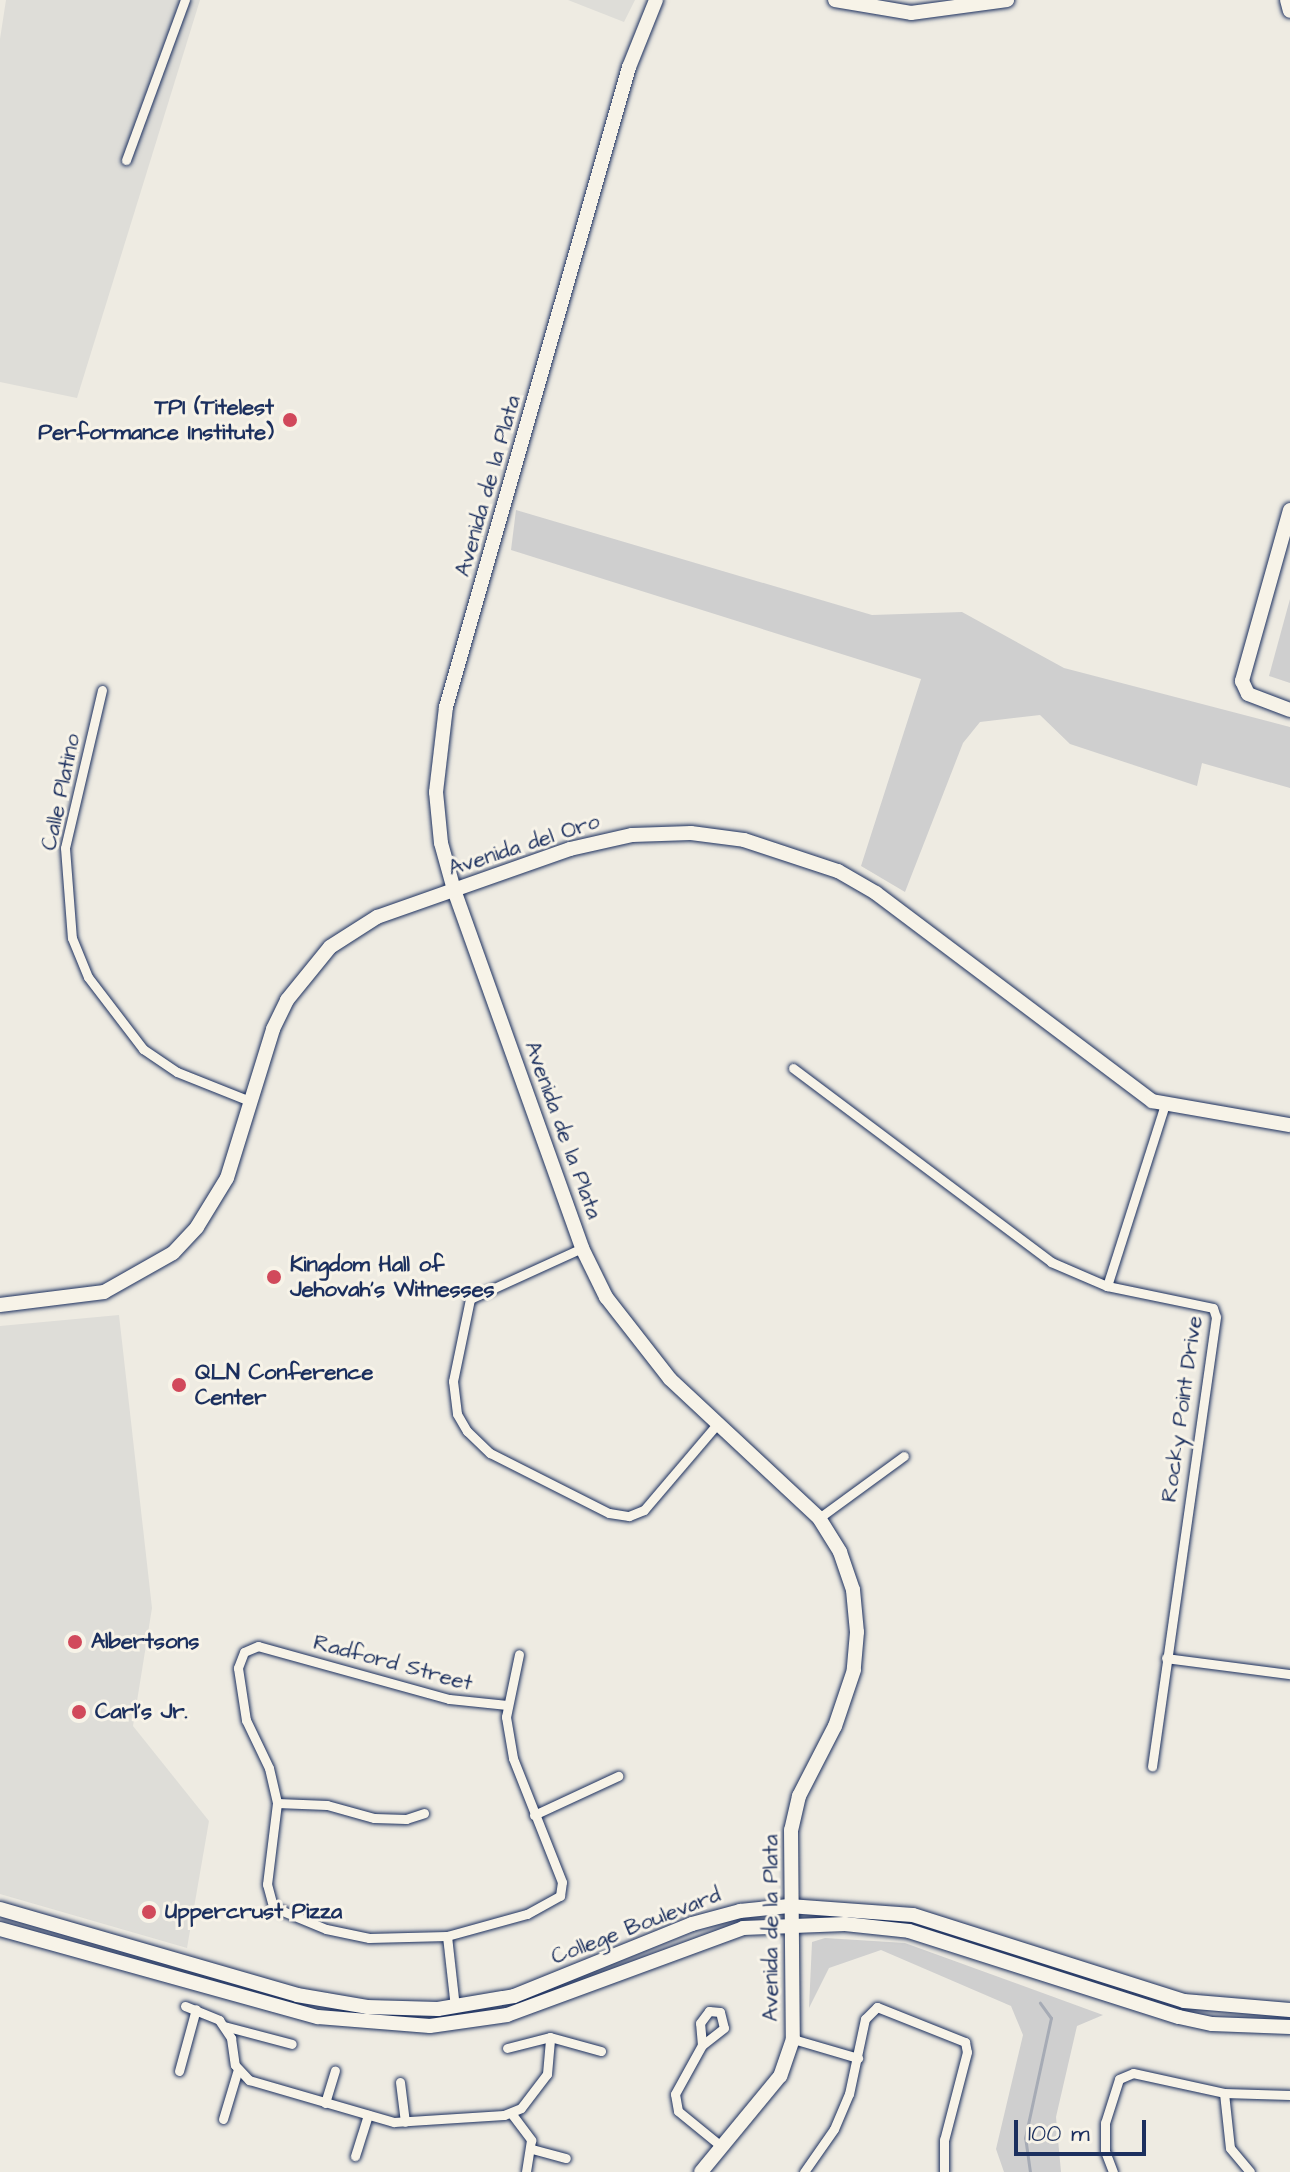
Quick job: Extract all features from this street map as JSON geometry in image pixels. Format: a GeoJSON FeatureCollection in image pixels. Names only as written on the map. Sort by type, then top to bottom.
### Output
{"type":"FeatureCollection","features":[{"type":"Feature","properties":{"kind":"street"},"geometry":{"type":"LineString","coordinates":[[126,160],[185,0]]}},
{"type":"Feature","properties":{"kind":"street","name":"Avenida de la Plata"},"geometry":{"type":"LineString","coordinates":[[656,0],[629,67],[446,707],[436,792],[441,843],[454,890],[582,1248],[606,1297],[638,1343],[819,1518],[840,1552],[853,1590],[854,1670],[835,1726],[799,1796],[791,1830],[788,1923],[793,2039],[780,2076],[701,2172]]}},
{"type":"Feature","properties":{"kind":"street"},"geometry":{"type":"LineString","coordinates":[[835,0],[911,13],[1007,0]]}},
{"type":"Feature","properties":{"kind":"street"},"geometry":{"type":"LineString","coordinates":[[1287,0],[1290,11]]}},
{"type":"Feature","properties":{"kind":"street"},"geometry":{"type":"LineString","coordinates":[[1290,510],[1242,681],[1248,694],[1290,710]]}},
{"type":"Feature","properties":{"kind":"street","name":"Calle Platino"},"geometry":{"type":"LineString","coordinates":[[102,690],[65,848],[72,938],[88,977],[143,1049],[177,1072],[250,1101]]}},
{"type":"Feature","properties":{"kind":"street","name":"Avenida del Oro"},"geometry":{"type":"LineString","coordinates":[[0,1305],[104,1292],[173,1253],[212,1207],[227,1178],[273,1029],[309,968],[354,929],[570,849],[632,835],[691,833],[744,840],[813,861],[876,893],[1124,1084],[1165,1104],[1290,1125]]}},
{"type":"Feature","properties":{"kind":"street","name":"Rocky Point Drive"},"geometry":{"type":"LineString","coordinates":[[793,1068],[1032,1250],[1107,1286],[1204,1303],[1213,1308],[1216,1317],[1152,1766]]}},
{"type":"Feature","properties":{"kind":"street"},"geometry":{"type":"LineString","coordinates":[[1107,1286],[1165,1104]]}},
{"type":"Feature","properties":{"kind":"street"},"geometry":{"type":"LineString","coordinates":[[582,1248],[470,1299],[453,1381],[457,1414],[467,1431],[490,1453],[609,1513],[629,1516],[644,1510],[718,1423]]}},
{"type":"Feature","properties":{"kind":"street"},"geometry":{"type":"LineString","coordinates":[[819,1518],[904,1456]]}},
{"type":"Feature","properties":{"kind":"street","name":"Radford Street"},"geometry":{"type":"LineString","coordinates":[[277,1803],[269,1768],[246,1720],[238,1668],[251,1647],[270,1649],[449,1699],[507,1705]]}},
{"type":"Feature","properties":{"kind":"street"},"geometry":{"type":"LineString","coordinates":[[424,1813],[406,1819],[374,1818],[327,1805],[277,1803],[267,1884],[273,1907],[288,1917],[369,1938],[447,1936],[475,1931],[560,1896],[562,1882],[513,1758],[507,1705],[519,1654]]}},
{"type":"Feature","properties":{"kind":"street"},"geometry":{"type":"LineString","coordinates":[[1166,1658],[1290,1674]]}},
{"type":"Feature","properties":{"kind":"street"},"geometry":{"type":"LineString","coordinates":[[534,1815],[618,1776]]}},
{"type":"Feature","properties":{"kind":"street","name":"College Boulevard"},"geometry":{"type":"LineString","coordinates":[[0,1909],[288,1992],[367,2007],[455,2007],[514,1996],[692,1924],[740,1911],[789,1906],[913,1915],[1184,2001],[1290,2010]]}},
{"type":"Feature","properties":{"kind":"street","name":"College Boulevard"},"geometry":{"type":"LineString","coordinates":[[0,1929],[318,2017],[395,2024],[457,2024],[507,2015],[696,1941],[743,1928],[788,1923],[909,1931],[1179,2017],[1212,2024],[1290,2027]]}},
{"type":"Feature","properties":{"kind":"street"},"geometry":{"type":"LineString","coordinates":[[395,2024],[437,2019],[455,2007],[447,1936]]}},
{"type":"Feature","properties":{"kind":"street"},"geometry":{"type":"LineString","coordinates":[[97,1957],[119,1953],[163,1963],[170,1956]]}},
{"type":"Feature","properties":{"kind":"street"},"geometry":{"type":"LineString","coordinates":[[177,1979],[192,1973],[288,1992]]}},
{"type":"Feature","properties":{"kind":"street"},"geometry":{"type":"LineString","coordinates":[[457,2024],[470,2012],[514,1996]]}},
{"type":"Feature","properties":{"kind":"street"},"geometry":{"type":"LineString","coordinates":[[185,2006],[224,2026],[292,2044]]}},
{"type":"Feature","properties":{"kind":"street"},"geometry":{"type":"LineString","coordinates":[[804,2172],[834,2129],[858,2058],[865,2019],[877,2007],[889,2007],[965,2042],[967,2052],[944,2140],[944,2172]]}},
{"type":"Feature","properties":{"kind":"street"},"geometry":{"type":"LineString","coordinates":[[179,2071],[196,2009]]}},
{"type":"Feature","properties":{"kind":"street"},"geometry":{"type":"LineString","coordinates":[[224,2026],[238,2069],[259,2085],[405,2122],[511,2113],[540,2089],[550,2057],[550,2037]]}},
{"type":"Feature","properties":{"kind":"street"},"geometry":{"type":"LineString","coordinates":[[507,2048],[550,2037],[601,2051]]}},
{"type":"Feature","properties":{"kind":"street"},"geometry":{"type":"LineString","coordinates":[[793,2039],[858,2058]]}},
{"type":"Feature","properties":{"kind":"street"},"geometry":{"type":"LineString","coordinates":[[702,2045],[675,2094],[678,2111],[722,2147]]}},
{"type":"Feature","properties":{"kind":"street"},"geometry":{"type":"LineString","coordinates":[[223,2119],[238,2069]]}},
{"type":"Feature","properties":{"kind":"street"},"geometry":{"type":"LineString","coordinates":[[325,2103],[335,2070]]}},
{"type":"Feature","properties":{"kind":"street"},"geometry":{"type":"LineString","coordinates":[[1113,2172],[1105,2151],[1105,2123],[1119,2079],[1133,2073],[1224,2093],[1290,2095]]}},
{"type":"Feature","properties":{"kind":"street"},"geometry":{"type":"LineString","coordinates":[[400,2082],[405,2122]]}},
{"type":"Feature","properties":{"kind":"street"},"geometry":{"type":"LineString","coordinates":[[1224,2093],[1230,2148],[1250,2172]]}},
{"type":"Feature","properties":{"kind":"street"},"geometry":{"type":"LineString","coordinates":[[511,2113],[532,2149],[526,2172]]}},
{"type":"Feature","properties":{"kind":"street"},"geometry":{"type":"LineString","coordinates":[[355,2156],[368,2115]]}},
{"type":"Feature","properties":{"kind":"street"},"geometry":{"type":"LineString","coordinates":[[532,2149],[566,2158]]}},
{"type":"Feature","properties":{"kind":"shaded area"},"geometry":{"type":"Polygon","coordinates":[[[6,0],[200,0],[77,398],[0,382],[0,39],[6,0]]]}},
{"type":"Feature","properties":{"kind":"shaded area"},"geometry":{"type":"Polygon","coordinates":[[[568,0],[635,0],[624,22],[568,0]]]}},
{"type":"Feature","properties":{"kind":"shaded area"},"geometry":{"type":"Polygon","coordinates":[[[516,510],[872,615],[962,612],[1064,668],[1290,727],[1290,788],[1202,763],[1197,786],[1070,744],[1040,715],[980,722],[963,743],[905,892],[861,866],[921,679],[511,550],[516,510]]]}},
{"type":"Feature","properties":{"kind":"shaded area"},"geometry":{"type":"Polygon","coordinates":[[[1290,599],[1290,683],[1269,676],[1290,599]]]}},
{"type":"Feature","properties":{"kind":"shaded area"},"geometry":{"type":"Polygon","coordinates":[[[119,1315],[152,1608],[133,1726],[209,1821],[187,1948],[0,1894],[0,1326],[119,1315]]]}},
{"type":"Feature","properties":{"kind":"shaded area"},"geometry":{"type":"Polygon","coordinates":[[[825,1938],[905,1943],[1103,2015],[1077,2026],[1056,2117],[1061,2172],[1004,2172],[996,2149],[1023,2035],[1011,2006],[881,1950],[829,1968],[809,2008],[812,1942],[825,1938]]]}},
{"type":"Feature","properties":{"kind":"waterway"},"geometry":{"type":"LineString","coordinates":[[1030,2172],[1025,2138],[1051,2018],[1040,2003]]}},
{"type":"Feature","properties":{"kind":"place","name":"TPI (Titelest Performance Institute)"},"geometry":{"type":"Point","coordinates":[290,420]}},
{"type":"Feature","properties":{"kind":"place","name":"Kingdom Hall of Jehovah's Witnesses"},"geometry":{"type":"Point","coordinates":[274,1277]}},
{"type":"Feature","properties":{"kind":"place","name":"QLN Conference Center"},"geometry":{"type":"Point","coordinates":[179,1385]}},
{"type":"Feature","properties":{"kind":"place","name":"Albertsons"},"geometry":{"type":"Point","coordinates":[75,1642]}},
{"type":"Feature","properties":{"kind":"place","name":"Carl's Jr."},"geometry":{"type":"Point","coordinates":[79,1712]}},
{"type":"Feature","properties":{"kind":"place","name":"Uppercrust Pizza"},"geometry":{"type":"Point","coordinates":[149,1912]}}]}
